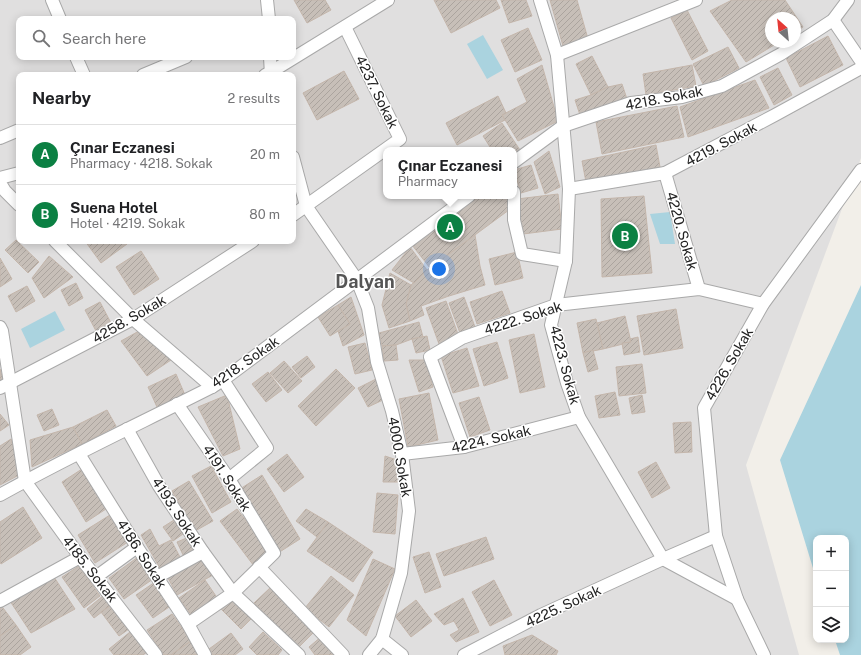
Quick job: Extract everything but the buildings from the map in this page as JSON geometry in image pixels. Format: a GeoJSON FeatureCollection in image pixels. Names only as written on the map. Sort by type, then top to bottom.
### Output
{"type":"FeatureCollection","features":[{"type":"Feature","properties":{"kind":"street"},"geometry":{"type":"LineString","coordinates":[[52,0],[59,16]]}},
{"type":"Feature","properties":{"kind":"street"},"geometry":{"type":"LineString","coordinates":[[268,0],[269,16]]}},
{"type":"Feature","properties":{"kind":"street"},"geometry":{"type":"LineString","coordinates":[[296,57],[388,0]]}},
{"type":"Feature","properties":{"kind":"street","name":"4223. Sokak"},"geometry":{"type":"LineString","coordinates":[[540,0],[557,56],[569,189],[566,261],[551,325],[567,383],[579,417],[663,559]]}},
{"type":"Feature","properties":{"kind":"street"},"geometry":{"type":"LineString","coordinates":[[557,56],[696,0]]}},
{"type":"Feature","properties":{"kind":"street","name":"4218. Sokak"},"geometry":{"type":"LineString","coordinates":[[517,160],[563,126],[631,103],[682,97],[722,86],[781,54],[833,20],[848,0]]}},
{"type":"Feature","properties":{"kind":"street"},"geometry":{"type":"LineString","coordinates":[[833,20],[861,61]]}},
{"type":"Feature","properties":{"kind":"street","name":"4237. Sokak"},"geometry":{"type":"LineString","coordinates":[[345,27],[400,139],[389,147]]}},
{"type":"Feature","properties":{"kind":"street"},"geometry":{"type":"LineString","coordinates":[[77,60],[83,72]]}},
{"type":"Feature","properties":{"kind":"street"},"geometry":{"type":"LineString","coordinates":[[150,72],[179,60]]}},
{"type":"Feature","properties":{"kind":"street"},"geometry":{"type":"LineString","coordinates":[[269,72],[270,60]]}},
{"type":"Feature","properties":{"kind":"street"},"geometry":{"type":"LineString","coordinates":[[272,72],[292,60]]}},
{"type":"Feature","properties":{"kind":"street","name":"4219. Sokak"},"geometry":{"type":"LineString","coordinates":[[569,189],[666,173],[861,68]]}},
{"type":"Feature","properties":{"kind":"street"},"geometry":{"type":"LineString","coordinates":[[0,138],[16,131]]}},
{"type":"Feature","properties":{"kind":"street","name":"4237. Sokak"},"geometry":{"type":"LineString","coordinates":[[306,206],[383,151]]}},
{"type":"Feature","properties":{"kind":"street","name":"4000. Sokak"},"geometry":{"type":"LineString","coordinates":[[296,168],[306,206],[357,280],[368,308],[377,362],[392,411],[402,454],[409,511],[401,573],[382,638],[369,655]]}},
{"type":"Feature","properties":{"kind":"street","name":"4226. Sokak"},"geometry":{"type":"LineString","coordinates":[[764,655],[737,599],[716,536],[704,408],[763,304],[861,170]]}},
{"type":"Feature","properties":{"kind":"street","name":"4220. Sokak"},"geometry":{"type":"LineString","coordinates":[[666,173],[699,289]]}},
{"type":"Feature","properties":{"kind":"street"},"geometry":{"type":"LineString","coordinates":[[0,178],[16,174]]}},
{"type":"Feature","properties":{"kind":"street"},"geometry":{"type":"LineString","coordinates":[[0,183],[5,191],[16,202]]}},
{"type":"Feature","properties":{"kind":"street","name":"4218. Sokak"},"geometry":{"type":"LineString","coordinates":[[0,495],[212,387],[466,199]]}},
{"type":"Feature","properties":{"kind":"street"},"geometry":{"type":"LineString","coordinates":[[514,199],[514,220],[522,254],[566,261]]}},
{"type":"Feature","properties":{"kind":"street"},"geometry":{"type":"LineString","coordinates":[[296,213],[306,206]]}},
{"type":"Feature","properties":{"kind":"street"},"geometry":{"type":"LineString","coordinates":[[58,244],[133,319],[212,387]]}},
{"type":"Feature","properties":{"kind":"street","name":"4258. Sokak"},"geometry":{"type":"LineString","coordinates":[[5,385],[133,319],[248,244]]}},
{"type":"Feature","properties":{"kind":"street","name":"4222. Sokak"},"geometry":{"type":"LineString","coordinates":[[464,447],[430,357],[462,338],[556,305],[699,289],[763,304]]}},
{"type":"Feature","properties":{"kind":"street"},"geometry":{"type":"LineString","coordinates":[[0,328],[2,331],[5,385],[25,481]]}},
{"type":"Feature","properties":{"kind":"street"},"geometry":{"type":"LineString","coordinates":[[223,380],[267,448],[229,479]]}},
{"type":"Feature","properties":{"kind":"street","name":"4191. Sokak"},"geometry":{"type":"LineString","coordinates":[[177,404],[229,479],[274,553],[259,567]]}},
{"type":"Feature","properties":{"kind":"street","name":"4224. Sokak"},"geometry":{"type":"LineString","coordinates":[[402,454],[464,447],[579,417]]}},
{"type":"Feature","properties":{"kind":"street","name":"4193. Sokak"},"geometry":{"type":"LineString","coordinates":[[127,429],[159,486],[203,552],[233,593],[299,655]]}},
{"type":"Feature","properties":{"kind":"street","name":"4186. Sokak"},"geometry":{"type":"LineString","coordinates":[[79,454],[137,547],[188,624],[205,655]]}},
{"type":"Feature","properties":{"kind":"street","name":"4185. Sokak"},"geometry":{"type":"LineString","coordinates":[[25,481],[80,557],[156,655]]}},
{"type":"Feature","properties":{"kind":"street","name":"4225. Sokak"},"geometry":{"type":"LineString","coordinates":[[464,655],[541,615],[716,536]]}},
{"type":"Feature","properties":{"kind":"street"},"geometry":{"type":"LineString","coordinates":[[96,577],[137,547]]}},
{"type":"Feature","properties":{"kind":"street"},"geometry":{"type":"LineString","coordinates":[[157,577],[203,552]]}},
{"type":"Feature","properties":{"kind":"street"},"geometry":{"type":"LineString","coordinates":[[0,601],[80,557]]}},
{"type":"Feature","properties":{"kind":"street"},"geometry":{"type":"LineString","coordinates":[[663,559],[737,599]]}},
{"type":"Feature","properties":{"kind":"street"},"geometry":{"type":"LineString","coordinates":[[188,624],[233,593],[259,567],[343,655]]}},
{"type":"Feature","properties":{"kind":"street"},"geometry":{"type":"LineString","coordinates":[[382,638],[402,655]]}},
{"type":"Feature","properties":{"kind":"shaded area"},"geometry":{"type":"Polygon","coordinates":[[[0,0],[861,0],[861,158],[746,465],[799,655],[0,655],[0,0]]]}},
{"type":"Feature","properties":{"kind":"water"},"geometry":{"type":"Polygon","coordinates":[[[483,35],[503,70],[487,79],[467,44],[483,35]]]}},
{"type":"Feature","properties":{"kind":"water"},"geometry":{"type":"Polygon","coordinates":[[[670,212],[675,244],[660,244],[650,214],[670,212]]]}},
{"type":"Feature","properties":{"kind":"water"},"geometry":{"type":"Polygon","coordinates":[[[861,285],[861,655],[840,655],[836,643],[849,643],[849,535],[813,535],[813,568],[780,460],[861,285]]]}},
{"type":"Feature","properties":{"kind":"water"},"geometry":{"type":"Polygon","coordinates":[[[55,311],[65,330],[30,348],[21,329],[55,311]]]}},
{"type":"Feature","properties":{"kind":"place","name":"Çınar Eczanesi"},"geometry":{"type":"Point","coordinates":[450,227]}},
{"type":"Feature","properties":{"kind":"place","name":"Suena Hotel"},"geometry":{"type":"Point","coordinates":[625,236]}},
{"type":"Feature","properties":{"kind":"district","name":"Dalyan"},"geometry":{"type":"Point","coordinates":[365,281]}}]}
